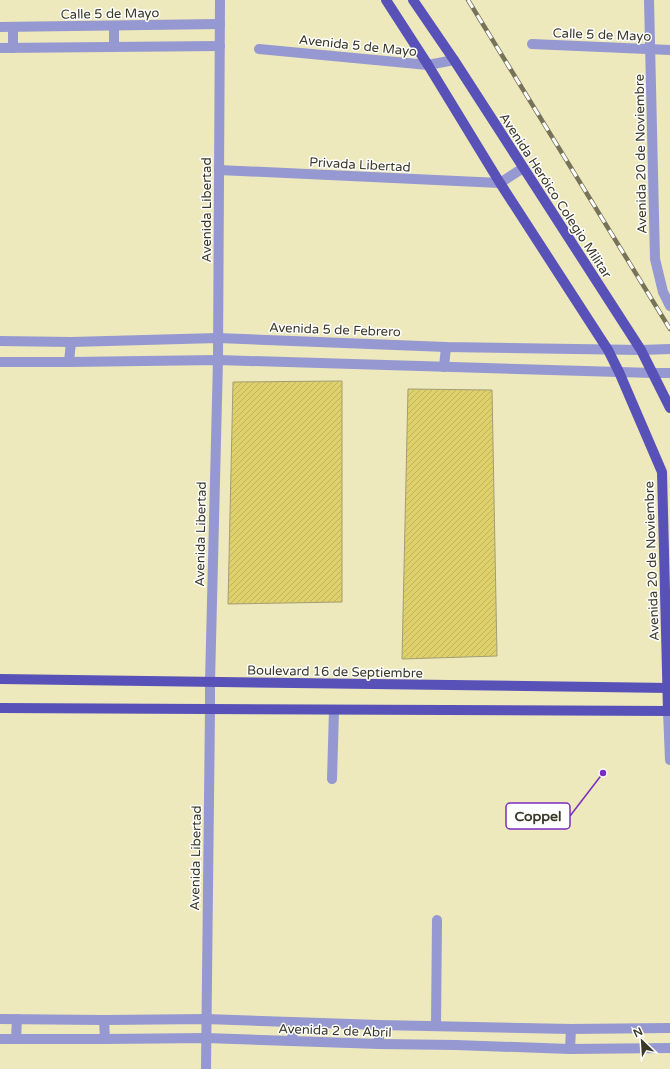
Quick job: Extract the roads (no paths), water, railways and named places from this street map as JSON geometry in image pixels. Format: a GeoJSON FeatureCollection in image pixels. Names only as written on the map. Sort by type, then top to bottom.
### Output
{"type":"FeatureCollection","features":[{"type":"Feature","properties":{"kind":"main road"},"geometry":{"type":"LineString","coordinates":[[386,0],[428,65],[500,183],[608,350]]}},
{"type":"Feature","properties":{"kind":"main road","name":"Avenida Heróico Colegio Militar"},"geometry":{"type":"LineString","coordinates":[[413,0],[454,60],[641,350],[670,408]]}},
{"type":"Feature","properties":{"kind":"main road","name":"Avenida 20 de Noviembre"},"geometry":{"type":"LineString","coordinates":[[608,350],[662,472],[668,619],[669,711]]}},
{"type":"Feature","properties":{"kind":"main road","name":"Boulevard 16 de Septiembre"},"geometry":{"type":"LineString","coordinates":[[0,680],[669,688]]}},
{"type":"Feature","properties":{"kind":"main road"},"geometry":{"type":"LineString","coordinates":[[0,708],[669,711]]}},
{"type":"Feature","properties":{"kind":"street","name":"Avenida Libertad"},"geometry":{"type":"LineString","coordinates":[[206,1069],[210,682],[218,360],[220,0]]}},
{"type":"Feature","properties":{"kind":"street","name":"Avenida 20 de Noviembre"},"geometry":{"type":"LineString","coordinates":[[648,0],[655,259],[663,292],[670,306]]}},
{"type":"Feature","properties":{"kind":"street","name":"Calle 5 de Mayo"},"geometry":{"type":"LineString","coordinates":[[0,27],[220,24]]}},
{"type":"Feature","properties":{"kind":"street"},"geometry":{"type":"LineString","coordinates":[[114,26],[114,47]]}},
{"type":"Feature","properties":{"kind":"street"},"geometry":{"type":"LineString","coordinates":[[13,27],[13,48]]}},
{"type":"Feature","properties":{"kind":"street","name":"Calle 5 de Mayo"},"geometry":{"type":"LineString","coordinates":[[532,44],[670,50]]}},
{"type":"Feature","properties":{"kind":"street"},"geometry":{"type":"LineString","coordinates":[[0,48],[220,46]]}},
{"type":"Feature","properties":{"kind":"street","name":"Avenida 5 de Mayo"},"geometry":{"type":"LineString","coordinates":[[259,49],[428,65],[454,60]]}},
{"type":"Feature","properties":{"kind":"street"},"geometry":{"type":"LineString","coordinates":[[500,183],[523,168]]}},
{"type":"Feature","properties":{"kind":"street","name":"Privada Libertad"},"geometry":{"type":"LineString","coordinates":[[219,170],[500,183]]}},
{"type":"Feature","properties":{"kind":"street","name":"Avenida 5 de Febrero"},"geometry":{"type":"LineString","coordinates":[[0,341],[71,342],[218,338],[446,347],[608,350],[670,349]]}},
{"type":"Feature","properties":{"kind":"street"},"geometry":{"type":"LineString","coordinates":[[69,362],[71,342]]}},
{"type":"Feature","properties":{"kind":"street"},"geometry":{"type":"LineString","coordinates":[[444,368],[446,347]]}},
{"type":"Feature","properties":{"kind":"street"},"geometry":{"type":"LineString","coordinates":[[0,362],[218,360],[444,368],[670,373]]}},
{"type":"Feature","properties":{"kind":"street"},"geometry":{"type":"LineString","coordinates":[[332,779],[334,710]]}},
{"type":"Feature","properties":{"kind":"street","name":"Avenida 20 de Noviembre"},"geometry":{"type":"LineString","coordinates":[[669,711],[670,760]]}},
{"type":"Feature","properties":{"kind":"street"},"geometry":{"type":"LineString","coordinates":[[436,920],[436,1026]]}},
{"type":"Feature","properties":{"kind":"street","name":"Avenida 2 de Abril"},"geometry":{"type":"LineString","coordinates":[[0,1019],[206,1019],[379,1025],[571,1029],[670,1028]]}},
{"type":"Feature","properties":{"kind":"street"},"geometry":{"type":"LineString","coordinates":[[16,1039],[17,1019]]}},
{"type":"Feature","properties":{"kind":"street"},"geometry":{"type":"LineString","coordinates":[[104,1020],[105,1040]]}},
{"type":"Feature","properties":{"kind":"street"},"geometry":{"type":"LineString","coordinates":[[292,1041],[293,1022]]}},
{"type":"Feature","properties":{"kind":"street"},"geometry":{"type":"LineString","coordinates":[[378,1044],[379,1025]]}},
{"type":"Feature","properties":{"kind":"street"},"geometry":{"type":"LineString","coordinates":[[456,1026],[456,1045]]}},
{"type":"Feature","properties":{"kind":"street"},"geometry":{"type":"LineString","coordinates":[[570,1049],[571,1029]]}},
{"type":"Feature","properties":{"kind":"street","name":"Avenida 2 de Abril"},"geometry":{"type":"LineString","coordinates":[[0,1039],[105,1040],[206,1038],[570,1049],[670,1048]]}},
{"type":"Feature","properties":{"kind":"railway"},"geometry":{"type":"LineString","coordinates":[[468,0],[670,329]]}},
{"type":"Feature","properties":{"kind":"place","name":"Coppel"},"geometry":{"type":"Point","coordinates":[603,773]}}]}
